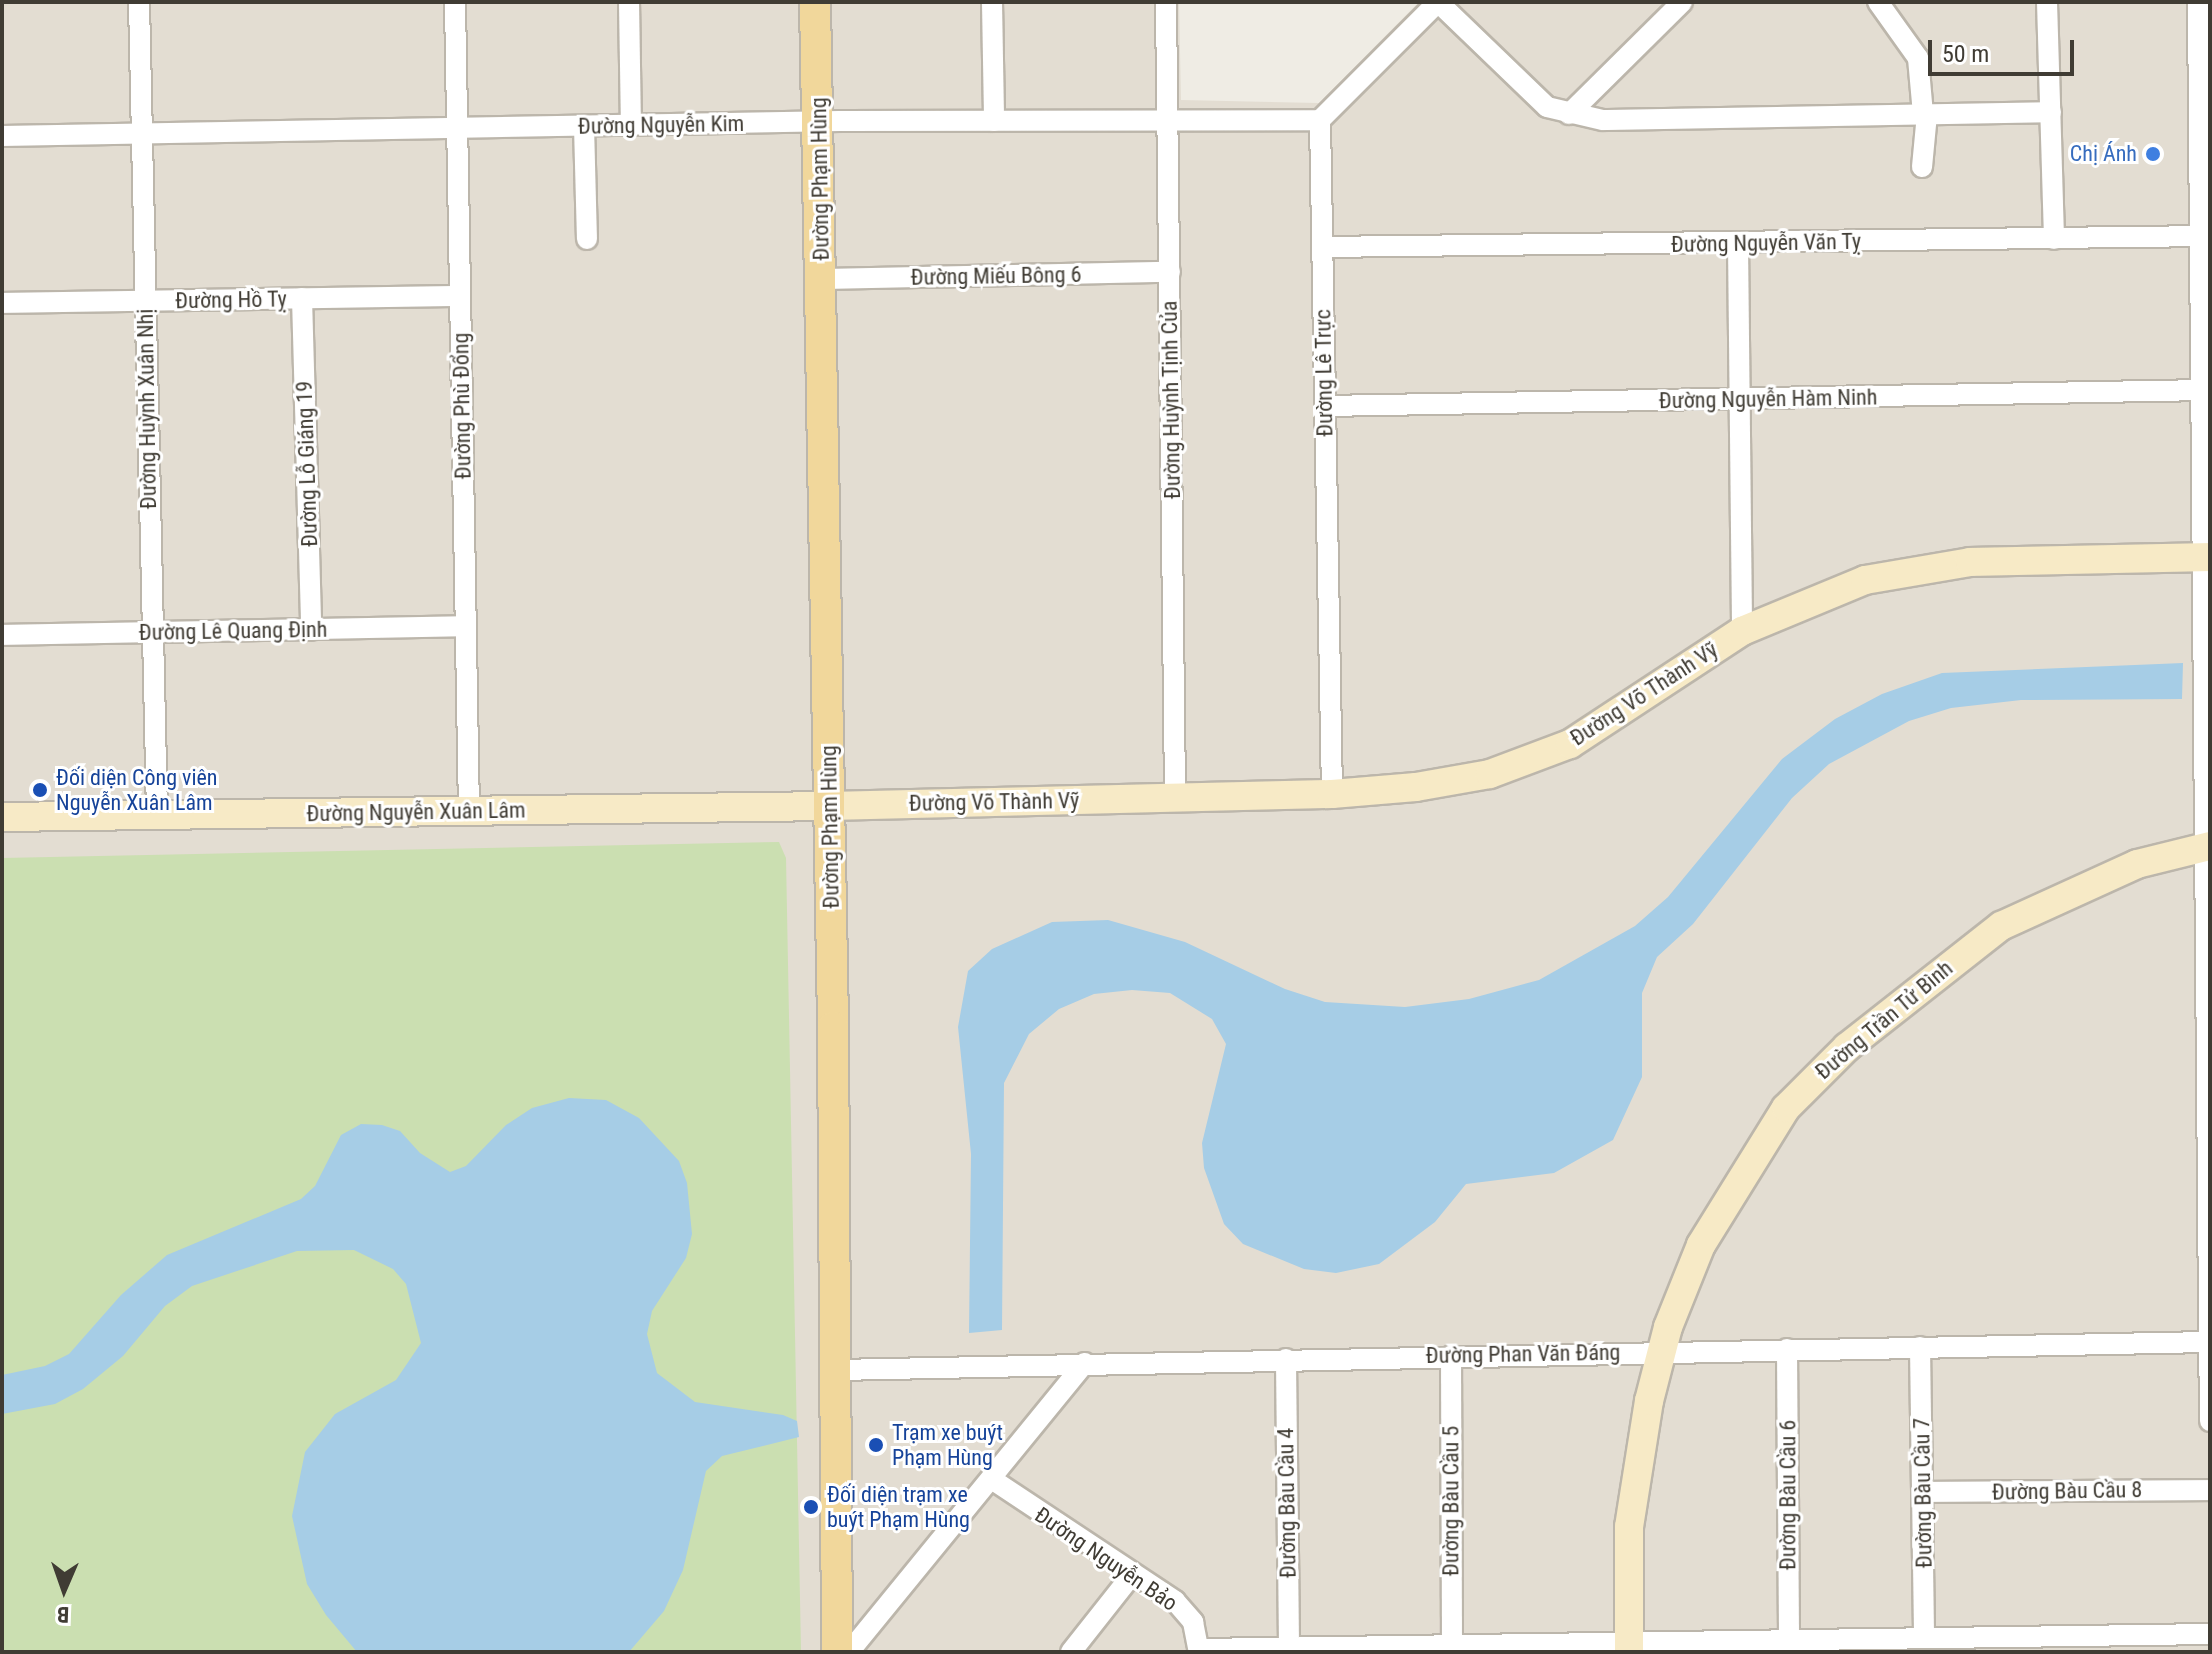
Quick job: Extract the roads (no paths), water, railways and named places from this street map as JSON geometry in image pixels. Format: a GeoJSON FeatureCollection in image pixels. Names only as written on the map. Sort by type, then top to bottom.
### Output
{"type":"FeatureCollection","features":[{"type":"Feature","properties":{"kind":"main road","name":"Đường Phạm Hùng"},"geometry":{"type":"LineString","coordinates":[[815,2],[822,279],[837,1370],[837,1652]]}},
{"type":"Feature","properties":{"kind":"street","name":"Đường Huỳnh Xuân Nhị"},"geometry":{"type":"LineString","coordinates":[[139,2],[157,815]]}},
{"type":"Feature","properties":{"kind":"street","name":"Đường Phù Đổng"},"geometry":{"type":"LineString","coordinates":[[455,2],[469,811]]}},
{"type":"Feature","properties":{"kind":"street"},"geometry":{"type":"LineString","coordinates":[[629,2],[631,125]]}},
{"type":"Feature","properties":{"kind":"street"},"geometry":{"type":"LineString","coordinates":[[992,2],[994,121]]}},
{"type":"Feature","properties":{"kind":"street","name":"Đường Huỳnh Tịnh Của"},"geometry":{"type":"LineString","coordinates":[[1166,2],[1175,798]]}},
{"type":"Feature","properties":{"kind":"street"},"geometry":{"type":"LineString","coordinates":[[1320,120],[1438,2],[1547,107],[1569,114],[1603,120],[2051,112]]}},
{"type":"Feature","properties":{"kind":"street"},"geometry":{"type":"LineString","coordinates":[[1569,114],[1682,2]]}},
{"type":"Feature","properties":{"kind":"street"},"geometry":{"type":"LineString","coordinates":[[1878,2],[1918,58],[1925,114],[1922,167]]}},
{"type":"Feature","properties":{"kind":"street"},"geometry":{"type":"LineString","coordinates":[[2047,2],[2054,239]]}},
{"type":"Feature","properties":{"kind":"street"},"geometry":{"type":"LineString","coordinates":[[2198,2],[2205,84],[2210,1421]]}},
{"type":"Feature","properties":{"kind":"street","name":"Đường Nguyễn Kim"},"geometry":{"type":"LineString","coordinates":[[2,136],[819,121],[1320,120]]}},
{"type":"Feature","properties":{"kind":"street","name":"Đường Lê Trực"},"geometry":{"type":"LineString","coordinates":[[1320,120],[1332,794]]}},
{"type":"Feature","properties":{"kind":"street"},"geometry":{"type":"LineString","coordinates":[[584,126],[587,239]]}},
{"type":"Feature","properties":{"kind":"street","name":"Đường Nguyễn Văn Tỵ"},"geometry":{"type":"LineString","coordinates":[[1322,247],[2206,236]]}},
{"type":"Feature","properties":{"kind":"street"},"geometry":{"type":"LineString","coordinates":[[1738,243],[1742,631]]}},
{"type":"Feature","properties":{"kind":"street","name":"Đường Miếu Bông 6"},"geometry":{"type":"LineString","coordinates":[[822,279],[1170,272]]}},
{"type":"Feature","properties":{"kind":"street","name":"Đường Hồ Tỵ"},"geometry":{"type":"LineString","coordinates":[[2,303],[460,296]]}},
{"type":"Feature","properties":{"kind":"street","name":"Đường Lỗ Giáng 19"},"geometry":{"type":"LineString","coordinates":[[302,298],[311,630]]}},
{"type":"Feature","properties":{"kind":"street","name":"Đường Nguyễn Hàm Ninh"},"geometry":{"type":"LineString","coordinates":[[1325,406],[2207,390]]}},
{"type":"Feature","properties":{"kind":"street","name":"Đường Võ Thành Vỹ"},"geometry":{"type":"LineString","coordinates":[[829,806],[1332,794],[1490,774],[1570,744],[1742,631],[1865,580],[1970,562],[2208,558]]}},
{"type":"Feature","properties":{"kind":"street","name":"Đường Lê Quang Định"},"geometry":{"type":"LineString","coordinates":[[2,635],[465,626]]}},
{"type":"Feature","properties":{"kind":"street","name":"Đường Nguyễn Xuân Lâm"},"geometry":{"type":"LineString","coordinates":[[2,817],[829,806]]}},
{"type":"Feature","properties":{"kind":"street","name":"Đường Trần Tử Bình"},"geometry":{"type":"LineString","coordinates":[[1629,1647],[1629,1527],[1662,1351],[1701,1245],[1786,1108],[1847,1047],[2001,926],[2137,864],[2209,846]]}},
{"type":"Feature","properties":{"kind":"street","name":"Đường Phan Văn Đáng"},"geometry":{"type":"LineString","coordinates":[[837,1370],[2209,1342]]}},
{"type":"Feature","properties":{"kind":"street","name":"Đường Bàu Cầu 7"},"geometry":{"type":"LineString","coordinates":[[1920,1347],[1925,1492],[1924,1638]]}},
{"type":"Feature","properties":{"kind":"street","name":"Đường Bàu Cầu 6"},"geometry":{"type":"LineString","coordinates":[[1787,1349],[1789,1640]]}},
{"type":"Feature","properties":{"kind":"street","name":"Đường Bàu Cầu 5"},"geometry":{"type":"LineString","coordinates":[[1451,1356],[1452,1645]]}},
{"type":"Feature","properties":{"kind":"street","name":"Đường Bàu Cầu 4"},"geometry":{"type":"LineString","coordinates":[[1286,1359],[1289,1647]]}},
{"type":"Feature","properties":{"kind":"street"},"geometry":{"type":"LineString","coordinates":[[849,1652],[993,1480],[1085,1363]]}},
{"type":"Feature","properties":{"kind":"street","name":"Đường Nguyễn Bảo"},"geometry":{"type":"LineString","coordinates":[[993,1480],[1131,1576],[1175,1601],[1193,1622],[1199,1650]]}},
{"type":"Feature","properties":{"kind":"street","name":"Đường Bàu Cầu 8"},"geometry":{"type":"LineString","coordinates":[[1925,1492],[2210,1490]]}},
{"type":"Feature","properties":{"kind":"street"},"geometry":{"type":"LineString","coordinates":[[1071,1652],[1131,1576]]}},
{"type":"Feature","properties":{"kind":"street"},"geometry":{"type":"LineString","coordinates":[[1199,1650],[1452,1645],[1629,1647],[1789,1640],[2210,1634]]}},
{"type":"Feature","properties":{"kind":"water"},"geometry":{"type":"Polygon","coordinates":[[[2183,663],[2182,699],[2021,700],[1951,708],[1909,721],[1829,764],[1792,798],[1693,924],[1657,957],[1642,993],[1642,1077],[1613,1140],[1554,1173],[1466,1184],[1435,1222],[1379,1264],[1336,1273],[1304,1269],[1243,1244],[1224,1224],[1204,1168],[1202,1143],[1226,1044],[1212,1019],[1170,993],[1132,990],[1094,994],[1059,1009],[1029,1034],[1004,1083],[1002,1330],[969,1333],[971,1154],[958,1027],[968,971],[992,949],[1052,922],[1108,920],[1185,942],[1285,989],[1325,1002],[1405,1007],[1469,999],[1539,980],[1635,926],[1668,897],[1782,759],[1835,719],[1882,694],[1942,673],[2183,663]]]}},
{"type":"Feature","properties":{"kind":"water"},"geometry":{"type":"Polygon","coordinates":[[[569,1098],[606,1100],[639,1118],[679,1161],[687,1183],[692,1234],[686,1258],[652,1311],[647,1334],[657,1373],[695,1402],[783,1415],[797,1421],[799,1437],[722,1456],[706,1471],[683,1570],[664,1611],[629,1652],[357,1652],[326,1615],[307,1584],[292,1516],[305,1452],[335,1414],[396,1380],[421,1343],[406,1284],[393,1269],[354,1250],[297,1251],[192,1286],[165,1306],[123,1356],[83,1389],[55,1404],[2,1414],[2,1375],[45,1366],[69,1354],[121,1295],[167,1255],[301,1199],[315,1186],[341,1135],[361,1124],[382,1125],[400,1131],[420,1153],[450,1172],[466,1166],[506,1125],[532,1108],[569,1098]]]}},
{"type":"Feature","properties":{"kind":"place","name":"Chị Ánh"},"geometry":{"type":"Point","coordinates":[2153,154]}},
{"type":"Feature","properties":{"kind":"place","name":"Đối diện Công viên Nguyễn Xuân Lâm"},"geometry":{"type":"Point","coordinates":[40,790]}},
{"type":"Feature","properties":{"kind":"place","name":"Trạm xe buýt Phạm Hùng"},"geometry":{"type":"Point","coordinates":[876,1445]}},
{"type":"Feature","properties":{"kind":"place","name":"Đối diện trạm xe buýt Phạm Hùng"},"geometry":{"type":"Point","coordinates":[811,1507]}}]}
